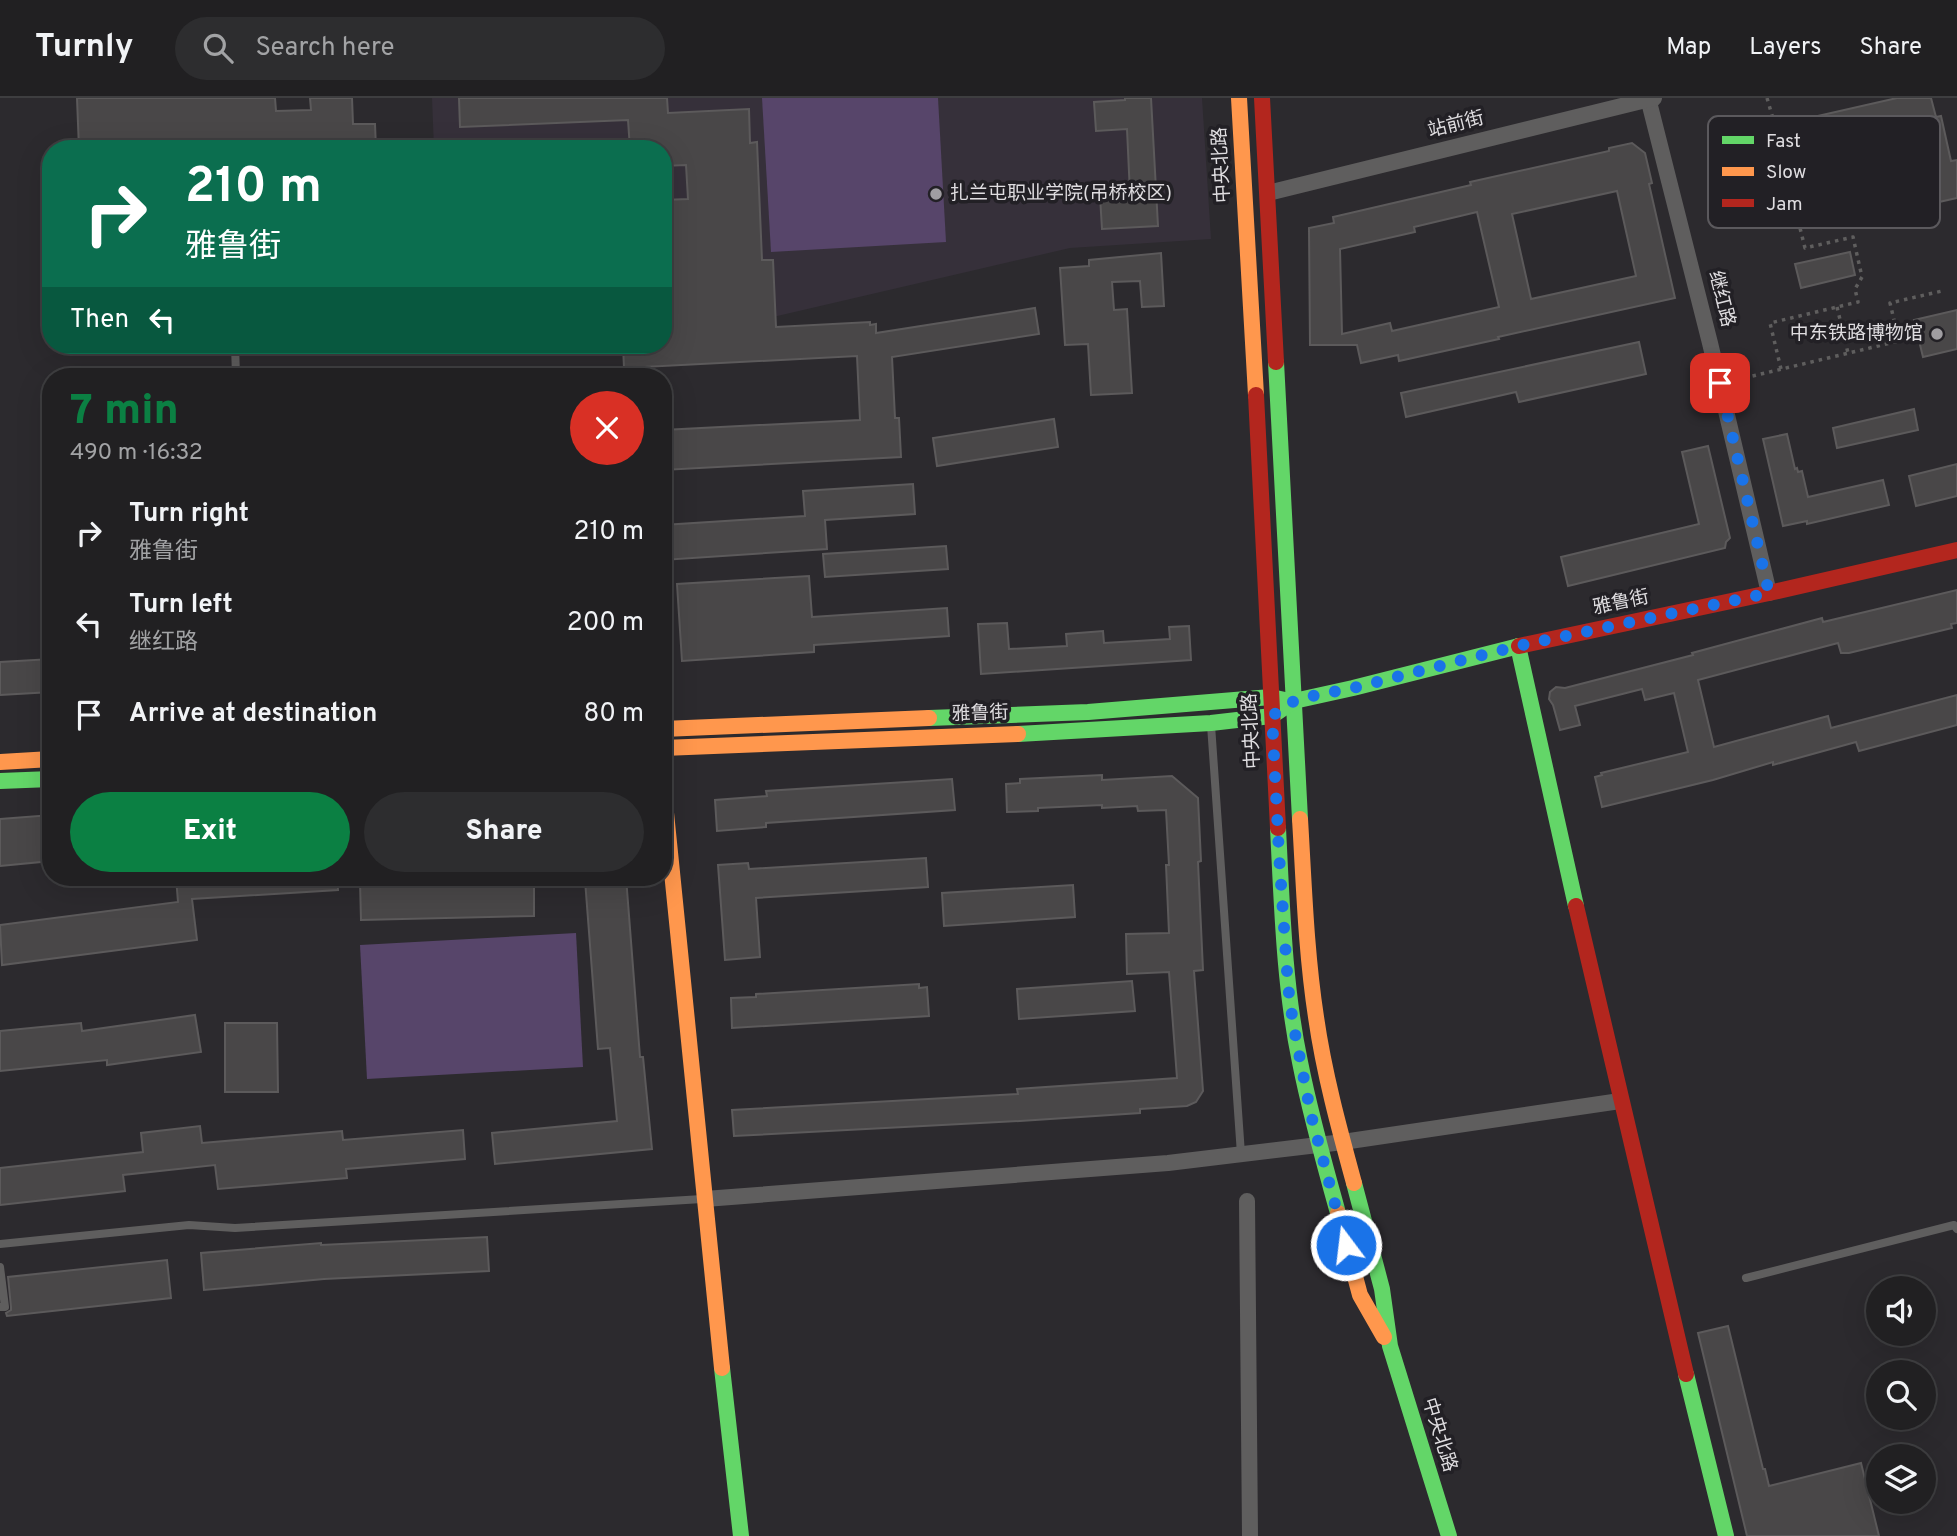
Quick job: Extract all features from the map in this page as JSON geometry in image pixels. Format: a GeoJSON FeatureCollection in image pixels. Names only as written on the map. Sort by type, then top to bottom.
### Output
{"type":"FeatureCollection","features":[{"type":"Feature","properties":{"kind":"main road","name":"中央北路"},"geometry":{"type":"LineString","coordinates":[[1239,98],[1288,986],[1299,1060],[1360,1295],[1390,1346]]}},
{"type":"Feature","properties":{"kind":"main road","name":"中央北路"},"geometry":{"type":"LineString","coordinates":[[1262,98],[1311,984],[1322,1056],[1382,1289],[1390,1346],[1449,1536]]}},
{"type":"Feature","properties":{"kind":"main road","name":"雅鲁街"},"geometry":{"type":"LineString","coordinates":[[672,748],[1089,731],[1272,716],[1294,701],[1518,646],[1957,550]]}},
{"type":"Feature","properties":{"kind":"main road"},"geometry":{"type":"LineString","coordinates":[[1518,646],[1620,1101],[1676,1340],[1726,1536]]}},
{"type":"Feature","properties":{"kind":"main road","name":"雅鲁街"},"geometry":{"type":"LineString","coordinates":[[672,729],[1087,712],[1271,697],[1294,701]]}},
{"type":"Feature","properties":{"kind":"main road"},"geometry":{"type":"LineString","coordinates":[[0,762],[42,760]]}},
{"type":"Feature","properties":{"kind":"main road"},"geometry":{"type":"LineString","coordinates":[[0,781],[42,779]]}},
{"type":"Feature","properties":{"kind":"main road"},"geometry":{"type":"LineString","coordinates":[[672,872],[741,1536]]}},
{"type":"Feature","properties":{"kind":"street","name":"站前街"},"geometry":{"type":"LineString","coordinates":[[1268,193],[1650,98]]}},
{"type":"Feature","properties":{"kind":"street","name":"继红路"},"geometry":{"type":"LineString","coordinates":[[1650,98],[1769,593]]}},
{"type":"Feature","properties":{"kind":"street"},"geometry":{"type":"LineString","coordinates":[[705,1199],[1168,1163],[1343,1142],[1620,1101]]}},
{"type":"Feature","properties":{"kind":"street"},"geometry":{"type":"LineString","coordinates":[[1247,1201],[1250,1536]]}},
{"type":"Feature","properties":{"kind":"lane"},"geometry":{"type":"LineString","coordinates":[[1211,723],[1241,1154]]}},
{"type":"Feature","properties":{"kind":"lane"},"geometry":{"type":"LineString","coordinates":[[0,1244],[189,1225],[234,1228],[705,1199]]}},
{"type":"Feature","properties":{"kind":"lane"},"geometry":{"type":"LineString","coordinates":[[1746,1278],[1954,1225],[1957,1229]]}},
{"type":"Feature","properties":{"kind":"lane"},"geometry":{"type":"LineString","coordinates":[[0,1267],[5,1307],[0,1307]]}},
{"type":"Feature","properties":{"kind":"path"},"geometry":{"type":"LineString","coordinates":[[1767,98],[1772,116]]}},
{"type":"Feature","properties":{"kind":"path"},"geometry":{"type":"LineString","coordinates":[[1781,369],[1770,323],[1858,302],[1855,289],[1863,277],[1853,237],[1805,248],[1800,228]]}},
{"type":"Feature","properties":{"kind":"path"},"geometry":{"type":"LineString","coordinates":[[1720,383],[1899,341],[1890,303],[1942,290]]}},
{"type":"Feature","properties":{"kind":"path"},"geometry":{"type":"LineString","coordinates":[[1837,307],[1848,353]]}},
{"type":"Feature","properties":{"kind":"shaded area","name":"扎兰屯职业学院(吊桥校区)"},"geometry":{"type":"Polygon","coordinates":[[[432,98],[1202,98],[1211,239],[1070,248],[773,317],[672,322],[672,140],[434,140],[432,98]]]}},
{"type":"Feature","properties":{"kind":"shaded area"},"geometry":{"type":"Polygon","coordinates":[[[762,98],[938,98],[946,242],[771,252],[762,98]]]}},
{"type":"Feature","properties":{"kind":"shaded area"},"geometry":{"type":"Polygon","coordinates":[[[576,933],[583,1067],[367,1079],[360,945],[576,933]]]}},
{"type":"Feature","properties":{"kind":"building"},"geometry":{"type":"Polygon","coordinates":[[[77,98],[275,98],[276,111],[311,110],[310,98],[352,98],[353,124],[375,124],[376,140],[79,140],[77,98]]]}},
{"type":"Feature","properties":{"kind":"building"},"geometry":{"type":"Polygon","coordinates":[[[459,98],[667,98],[668,113],[749,109],[750,143],[757,142],[762,260],[773,260],[776,327],[870,322],[870,325],[876,324],[876,333],[1035,308],[1039,334],[892,357],[895,418],[899,418],[901,457],[672,470],[672,430],[860,420],[857,356],[624,368],[623,354],[672,354],[672,200],[688,199],[686,165],[672,166],[672,140],[629,140],[628,120],[460,127],[459,98]]]}},
{"type":"Feature","properties":{"kind":"building"},"geometry":{"type":"Polygon","coordinates":[[[1151,98],[1158,226],[1102,229],[1100,196],[1130,194],[1127,129],[1096,131],[1094,102],[1151,98]]]}},
{"type":"Feature","properties":{"kind":"building"},"geometry":{"type":"Polygon","coordinates":[[[1897,98],[1931,98],[1936,116],[1818,116],[1897,98]]]}},
{"type":"Feature","properties":{"kind":"building"},"geometry":{"type":"Polygon","coordinates":[[[1940,116],[1951,161],[1957,160],[1957,198],[1940,202],[1940,116]]]}},
{"type":"Feature","properties":{"kind":"building"},"geometry":{"type":"Polygon","coordinates":[[[1632,143],[1645,153],[1652,183],[1649,184],[1675,298],[1399,361],[1398,355],[1361,363],[1357,345],[1310,345],[1309,228],[1334,223],[1333,217],[1471,185],[1470,182],[1609,151],[1609,148],[1632,143]],[[1617,191],[1512,214],[1531,299],[1636,276],[1617,191]],[[1477,212],[1414,227],[1415,232],[1340,249],[1342,334],[1390,323],[1392,331],[1499,307],[1477,212]]]}},
{"type":"Feature","properties":{"kind":"building"},"geometry":{"type":"Polygon","coordinates":[[[1850,252],[1855,275],[1801,288],[1795,264],[1850,252]]]}},
{"type":"Feature","properties":{"kind":"building"},"geometry":{"type":"Polygon","coordinates":[[[1161,253],[1164,306],[1142,307],[1140,281],[1112,282],[1114,310],[1127,309],[1132,393],[1091,395],[1088,344],[1065,345],[1060,268],[1089,266],[1089,260],[1161,253]]]}},
{"type":"Feature","properties":{"kind":"building","name":"中东铁路博物馆"},"geometry":{"type":"Polygon","coordinates":[[[1957,310],[1957,349],[1923,357],[1914,320],[1957,310]]]}},
{"type":"Feature","properties":{"kind":"building"},"geometry":{"type":"Polygon","coordinates":[[[1639,342],[1646,374],[1519,402],[1516,392],[1406,417],[1401,393],[1639,342]]]}},
{"type":"Feature","properties":{"kind":"building"},"geometry":{"type":"Polygon","coordinates":[[[1914,409],[1918,430],[1837,448],[1833,428],[1914,409]]]}},
{"type":"Feature","properties":{"kind":"building"},"geometry":{"type":"Polygon","coordinates":[[[1054,419],[1058,447],[937,466],[933,438],[1054,419]]]}},
{"type":"Feature","properties":{"kind":"building"},"geometry":{"type":"Polygon","coordinates":[[[1787,434],[1795,469],[1802,471],[1808,497],[1883,480],[1889,505],[1807,524],[1807,521],[1783,526],[1763,439],[1787,434]]]}},
{"type":"Feature","properties":{"kind":"building"},"geometry":{"type":"Polygon","coordinates":[[[1708,446],[1730,538],[1725,548],[1568,586],[1561,557],[1699,524],[1682,452],[1708,446]]]}},
{"type":"Feature","properties":{"kind":"building"},"geometry":{"type":"Polygon","coordinates":[[[1957,464],[1957,496],[1916,506],[1909,476],[1957,464]]]}},
{"type":"Feature","properties":{"kind":"building"},"geometry":{"type":"Polygon","coordinates":[[[913,484],[915,514],[825,520],[827,549],[672,559],[672,524],[805,516],[803,491],[913,484]]]}},
{"type":"Feature","properties":{"kind":"building"},"geometry":{"type":"Polygon","coordinates":[[[946,546],[948,569],[825,577],[823,554],[946,546]]]}},
{"type":"Feature","properties":{"kind":"building"},"geometry":{"type":"Polygon","coordinates":[[[809,576],[812,617],[947,608],[949,636],[814,645],[814,652],[682,661],[677,584],[809,576]]]}},
{"type":"Feature","properties":{"kind":"building"},"geometry":{"type":"Polygon","coordinates":[[[1957,590],[1957,623],[1951,624],[1952,628],[1849,653],[1841,653],[1838,643],[1698,680],[1714,747],[1828,716],[1831,728],[1957,695],[1957,725],[1859,751],[1856,742],[1602,807],[1595,777],[1602,775],[1601,773],[1688,752],[1674,693],[1645,700],[1642,689],[1575,706],[1580,725],[1560,730],[1549,699],[1550,692],[1556,687],[1565,688],[1693,655],[1692,653],[1822,618],[1823,622],[1957,590]]]}},
{"type":"Feature","properties":{"kind":"building"},"geometry":{"type":"Polygon","coordinates":[[[1007,623],[1009,649],[1067,646],[1066,634],[1103,631],[1104,643],[1170,639],[1169,627],[1189,626],[1191,660],[981,674],[978,624],[1007,623]]]}},
{"type":"Feature","properties":{"kind":"building"},"geometry":{"type":"Polygon","coordinates":[[[42,660],[42,693],[0,695],[0,662],[42,660]]]}},
{"type":"Feature","properties":{"kind":"building"},"geometry":{"type":"Polygon","coordinates":[[[1102,775],[1102,780],[1172,776],[1198,798],[1203,970],[1194,971],[1203,1091],[1196,1102],[1187,1106],[1140,1109],[1140,1113],[734,1136],[732,1110],[1018,1094],[1017,1089],[1177,1078],[1169,972],[1127,974],[1126,934],[1169,933],[1166,810],[1138,811],[1137,806],[1102,808],[1102,805],[1007,812],[1006,784],[1020,783],[1020,779],[1102,775]]]}},
{"type":"Feature","properties":{"kind":"building"},"geometry":{"type":"Polygon","coordinates":[[[952,779],[955,810],[766,823],[766,827],[717,831],[715,800],[767,796],[766,791],[952,779]]]}},
{"type":"Feature","properties":{"kind":"building"},"geometry":{"type":"Polygon","coordinates":[[[42,816],[42,862],[0,866],[0,819],[42,816]]]}},
{"type":"Feature","properties":{"kind":"building"},"geometry":{"type":"Polygon","coordinates":[[[926,858],[928,887],[756,898],[760,957],[725,960],[718,865],[748,863],[749,869],[926,858]]]}},
{"type":"Feature","properties":{"kind":"building"},"geometry":{"type":"Polygon","coordinates":[[[1073,885],[1075,917],[944,926],[942,893],[1073,885]]]}},
{"type":"Feature","properties":{"kind":"building"},"geometry":{"type":"Polygon","coordinates":[[[177,886],[338,886],[338,890],[192,899],[197,940],[2,965],[0,925],[178,902],[177,886]]]}},
{"type":"Feature","properties":{"kind":"building"},"geometry":{"type":"Polygon","coordinates":[[[360,886],[534,886],[534,916],[361,920],[360,886]]]}},
{"type":"Feature","properties":{"kind":"building"},"geometry":{"type":"Polygon","coordinates":[[[585,886],[627,886],[640,1057],[643,1057],[652,1149],[495,1164],[492,1133],[617,1121],[610,1048],[598,1049],[585,886]]]}},
{"type":"Feature","properties":{"kind":"building"},"geometry":{"type":"Polygon","coordinates":[[[1132,981],[1135,1011],[1019,1019],[1017,989],[1132,981]]]}},
{"type":"Feature","properties":{"kind":"building"},"geometry":{"type":"Polygon","coordinates":[[[919,984],[919,988],[927,987],[929,1016],[732,1028],[731,998],[756,997],[756,994],[919,984]]]}},
{"type":"Feature","properties":{"kind":"building"},"geometry":{"type":"Polygon","coordinates":[[[195,1015],[201,1052],[107,1065],[107,1060],[0,1071],[0,1031],[81,1023],[82,1031],[195,1015]]]}},
{"type":"Feature","properties":{"kind":"building"},"geometry":{"type":"Polygon","coordinates":[[[225,1023],[277,1023],[278,1092],[225,1092],[225,1023]]]}},
{"type":"Feature","properties":{"kind":"building"},"geometry":{"type":"Polygon","coordinates":[[[200,1126],[202,1143],[342,1131],[343,1140],[463,1130],[465,1159],[346,1169],[347,1178],[218,1189],[215,1165],[123,1175],[125,1191],[0,1205],[0,1168],[143,1152],[141,1133],[200,1126]]]}},
{"type":"Feature","properties":{"kind":"building"},"geometry":{"type":"Polygon","coordinates":[[[487,1237],[489,1271],[324,1279],[204,1290],[201,1253],[321,1243],[487,1237]]]}},
{"type":"Feature","properties":{"kind":"building"},"geometry":{"type":"Polygon","coordinates":[[[167,1260],[171,1298],[7,1316],[6,1313],[11,1310],[8,1277],[167,1260]]]}},
{"type":"Feature","properties":{"kind":"building"},"geometry":{"type":"Polygon","coordinates":[[[1728,1326],[1769,1486],[1861,1463],[1866,1483],[1866,1514],[1874,1514],[1879,1536],[1747,1536],[1698,1333],[1728,1326]]]}},
{"type":"Feature","properties":{"kind":"traffic: fast"},"geometry":{"type":"LineString","coordinates":[[1276,362],[1300,819]]}},
{"type":"Feature","properties":{"kind":"traffic: fast"},"geometry":{"type":"LineString","coordinates":[[1518,646],[1576,906]]}},
{"type":"Feature","properties":{"kind":"traffic: fast"},"geometry":{"type":"LineString","coordinates":[[1018,734],[1211,723],[1272,716],[1294,701],[1519,646]]}},
{"type":"Feature","properties":{"kind":"traffic: fast"},"geometry":{"type":"LineString","coordinates":[[929,718],[1088,712],[1271,697],[1285,700]]}},
{"type":"Feature","properties":{"kind":"traffic: fast"},"geometry":{"type":"LineString","coordinates":[[0,781],[42,779]]}},
{"type":"Feature","properties":{"kind":"traffic: fast"},"geometry":{"type":"LineString","coordinates":[[1278,828],[1290,1004],[1304,1081],[1338,1213]]}},
{"type":"Feature","properties":{"kind":"traffic: fast"},"geometry":{"type":"LineString","coordinates":[[1354,1183],[1382,1289],[1390,1346],[1449,1536]]}},
{"type":"Feature","properties":{"kind":"traffic: fast"},"geometry":{"type":"LineString","coordinates":[[722,1368],[741,1536]]}},
{"type":"Feature","properties":{"kind":"traffic: fast"},"geometry":{"type":"LineString","coordinates":[[1686,1374],[1726,1536]]}},
{"type":"Feature","properties":{"kind":"traffic: slow"},"geometry":{"type":"LineString","coordinates":[[1239,98],[1256,395]]}},
{"type":"Feature","properties":{"kind":"traffic: slow"},"geometry":{"type":"LineString","coordinates":[[672,729],[929,718]]}},
{"type":"Feature","properties":{"kind":"traffic: slow"},"geometry":{"type":"LineString","coordinates":[[672,748],[1018,734]]}},
{"type":"Feature","properties":{"kind":"traffic: slow"},"geometry":{"type":"LineString","coordinates":[[0,762],[42,760]]}},
{"type":"Feature","properties":{"kind":"traffic: slow"},"geometry":{"type":"LineString","coordinates":[[1300,819],[1308,943],[1319,1038],[1354,1183]]}},
{"type":"Feature","properties":{"kind":"traffic: slow"},"geometry":{"type":"LineString","coordinates":[[672,872],[722,1368]]}},
{"type":"Feature","properties":{"kind":"traffic: slow"},"geometry":{"type":"LineString","coordinates":[[1338,1213],[1360,1295],[1384,1337]]}},
{"type":"Feature","properties":{"kind":"traffic: jam"},"geometry":{"type":"LineString","coordinates":[[1262,98],[1276,362]]}},
{"type":"Feature","properties":{"kind":"traffic: jam"},"geometry":{"type":"LineString","coordinates":[[1256,395],[1278,828]]}},
{"type":"Feature","properties":{"kind":"traffic: jam"},"geometry":{"type":"LineString","coordinates":[[1519,646],[1957,550]]}},
{"type":"Feature","properties":{"kind":"traffic: jam"},"geometry":{"type":"LineString","coordinates":[[1576,906],[1686,1374]]}},
{"type":"Feature","properties":{"kind":"place","name":"扎兰屯职业学院(吊桥校区)"},"geometry":{"type":"Point","coordinates":[936,194]}},
{"type":"Feature","properties":{"kind":"place","name":"中东铁路博物馆"},"geometry":{"type":"Point","coordinates":[1937,334]}},
{"type":"Feature","properties":{"kind":"route"},"geometry":{"type":"LineString","coordinates":[[1346,1245],[1311,1115],[1293,1023],[1288,986],[1272,716],[1294,701],[1312,696],[1518,646],[1769,593],[1720,383]]}}]}
